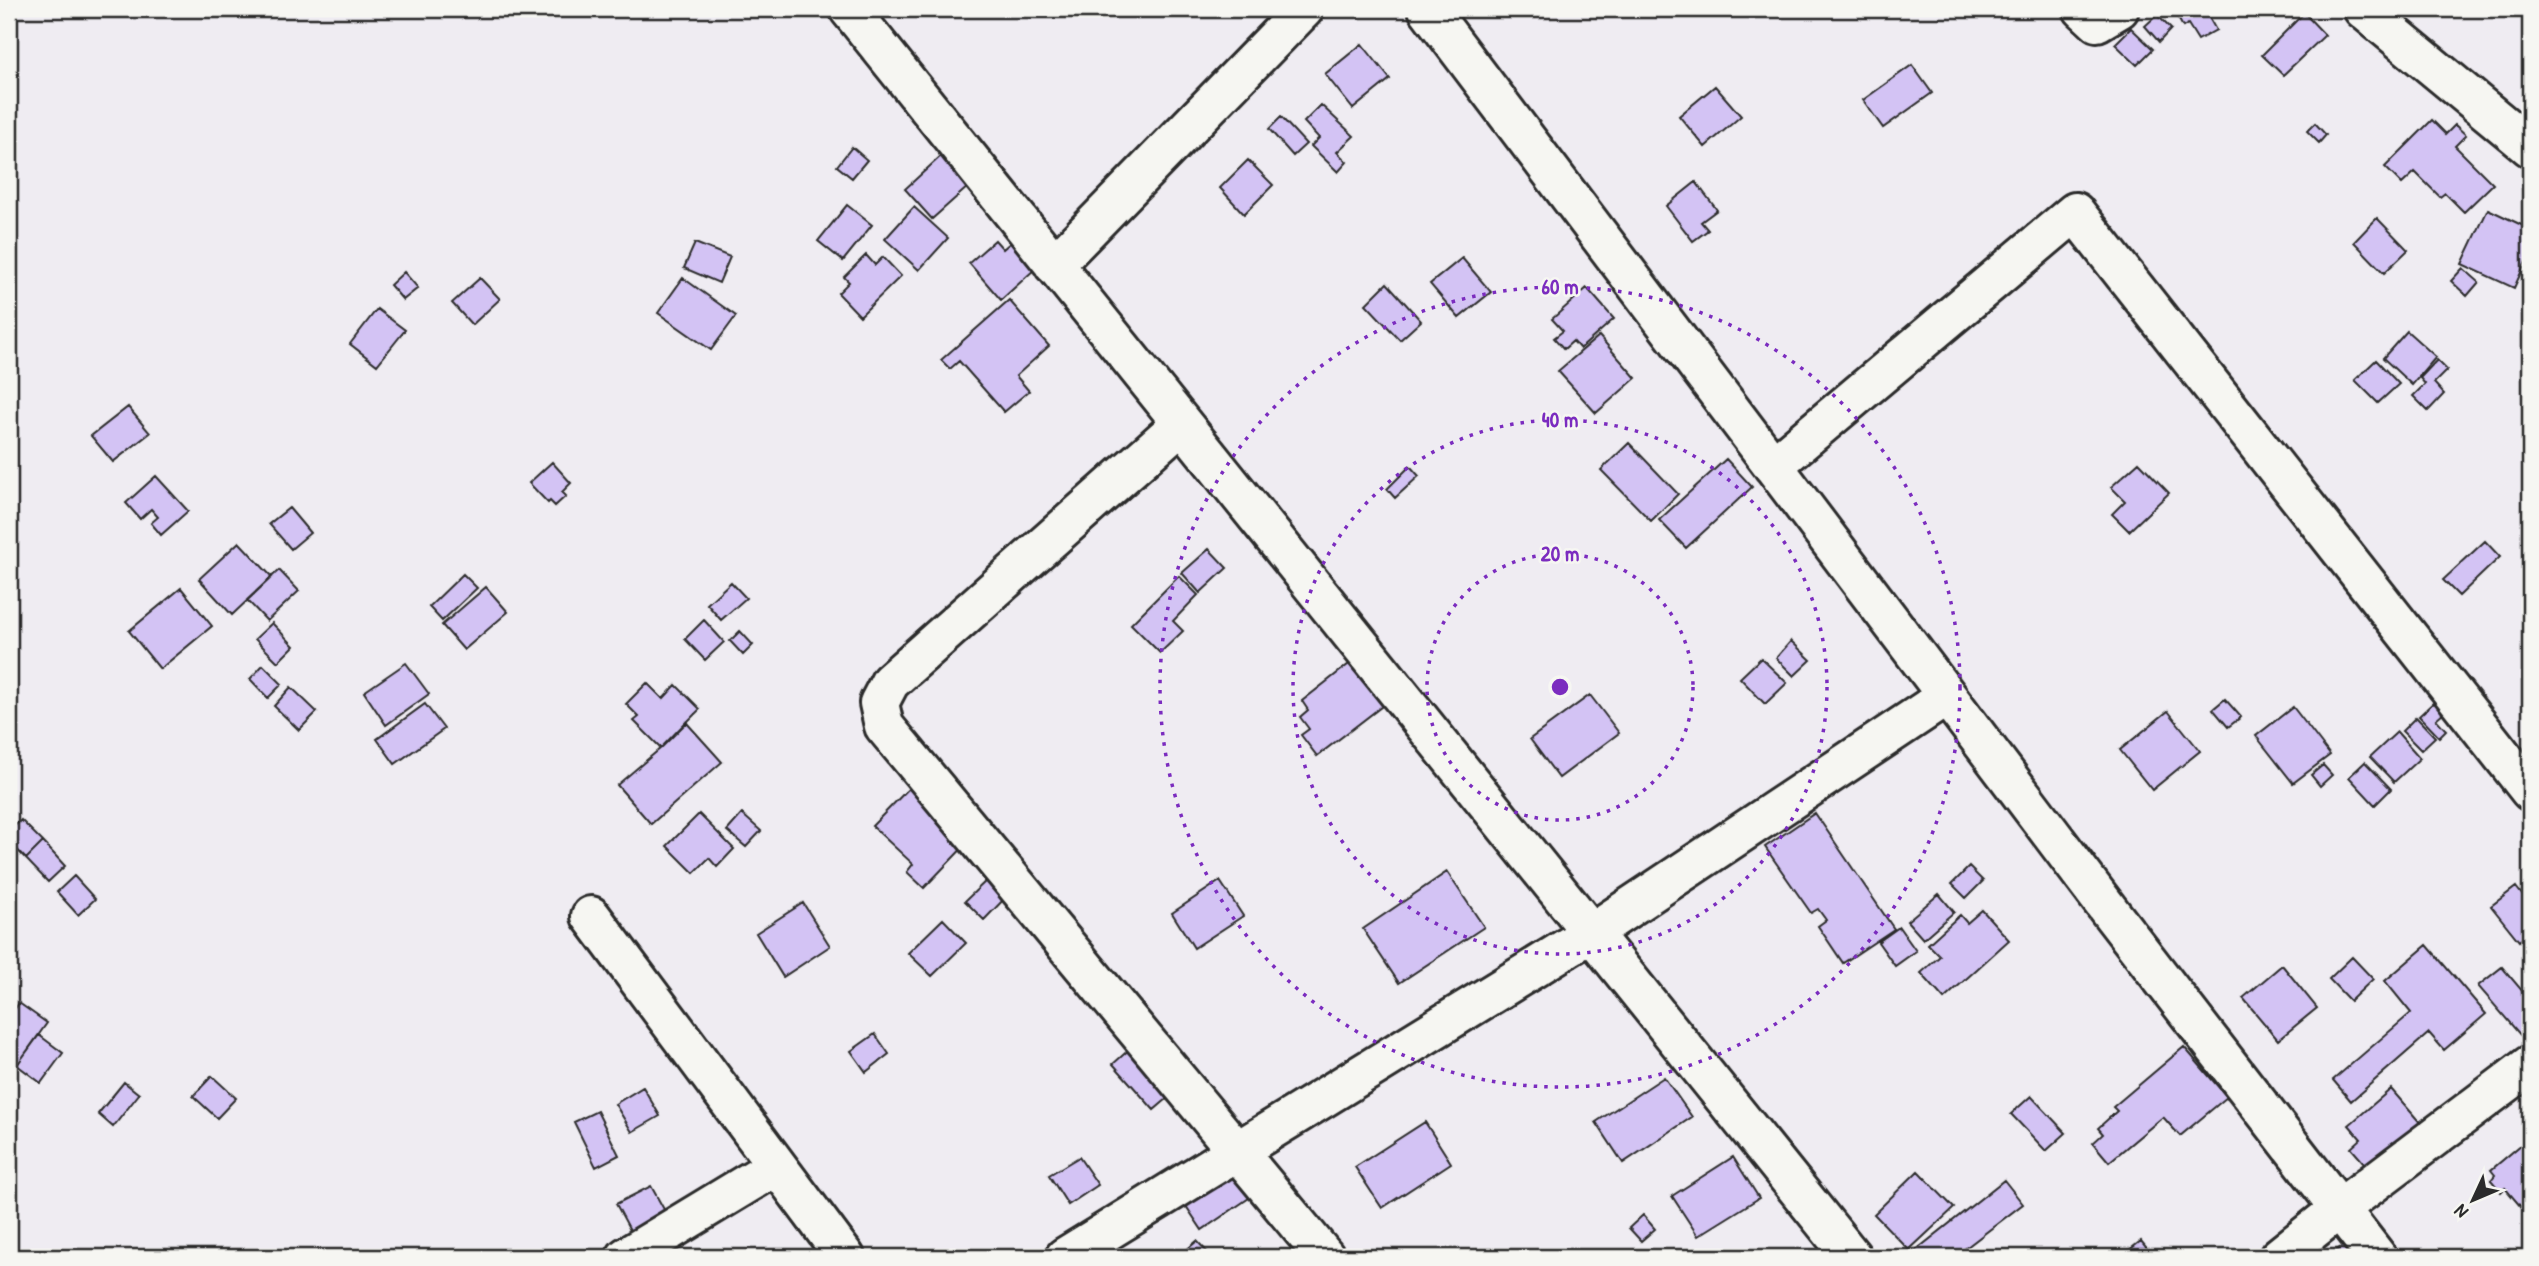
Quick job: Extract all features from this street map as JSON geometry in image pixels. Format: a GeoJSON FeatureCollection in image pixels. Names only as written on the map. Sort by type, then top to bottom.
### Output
{"type":"FeatureCollection","features":[{"type":"Feature","properties":{"kind":"street"},"geometry":{"type":"LineString","coordinates":[[849,9],[1852,1257]]}},
{"type":"Feature","properties":{"kind":"street"},"geometry":{"type":"LineString","coordinates":[[1054,265],[1304,9]]}},
{"type":"Feature","properties":{"kind":"street"},"geometry":{"type":"LineString","coordinates":[[1428,9],[1947,696],[2377,1257]]}},
{"type":"Feature","properties":{"kind":"street"},"geometry":{"type":"LineString","coordinates":[[2083,9],[2097,22],[2119,9]]}},
{"type":"Feature","properties":{"kind":"street"},"geometry":{"type":"LineString","coordinates":[[2363,9],[2530,147]]}},
{"type":"Feature","properties":{"kind":"street"},"geometry":{"type":"LineString","coordinates":[[1773,466],[2074,212],[2530,791]]}},
{"type":"Feature","properties":{"kind":"street"},"geometry":{"type":"LineString","coordinates":[[1181,424],[890,682],[879,703],[884,726],[1325,1257]]}},
{"type":"Feature","properties":{"kind":"street"},"geometry":{"type":"LineString","coordinates":[[1065,1257],[1591,933],[1947,696]]}},
{"type":"Feature","properties":{"kind":"street"},"geometry":{"type":"LineString","coordinates":[[591,916],[845,1257]]}},
{"type":"Feature","properties":{"kind":"street"},"geometry":{"type":"LineString","coordinates":[[2279,1257],[2530,1065]]}},
{"type":"Feature","properties":{"kind":"street"},"geometry":{"type":"LineString","coordinates":[[626,1257],[776,1166]]}},
{"type":"Feature","properties":{"kind":"building"},"geometry":{"type":"Polygon","coordinates":[[[2173,9],[2204,9],[2216,30],[2198,40],[2188,24],[2183,27],[2173,9]]]}},
{"type":"Feature","properties":{"kind":"building"},"geometry":{"type":"Polygon","coordinates":[[[2304,13],[2325,35],[2283,75],[2262,55],[2304,13]]]}},
{"type":"Feature","properties":{"kind":"building"},"geometry":{"type":"Polygon","coordinates":[[[2157,15],[2171,29],[2159,42],[2145,26],[2157,15]]]}},
{"type":"Feature","properties":{"kind":"building"},"geometry":{"type":"Polygon","coordinates":[[[2131,28],[2153,49],[2137,65],[2115,44],[2131,28]]]}},
{"type":"Feature","properties":{"kind":"building"},"geometry":{"type":"Polygon","coordinates":[[[1362,44],[1390,79],[1353,109],[1325,74],[1362,44]]]}},
{"type":"Feature","properties":{"kind":"building"},"geometry":{"type":"Polygon","coordinates":[[[1912,65],[1932,93],[1883,128],[1863,100],[1912,65]]]}},
{"type":"Feature","properties":{"kind":"building"},"geometry":{"type":"Polygon","coordinates":[[[1715,86],[1741,116],[1705,147],[1679,116],[1715,86]]]}},
{"type":"Feature","properties":{"kind":"building"},"geometry":{"type":"Polygon","coordinates":[[[1321,105],[1354,136],[1337,152],[1347,162],[1338,172],[1311,146],[1319,138],[1304,122],[1321,105]]]}},
{"type":"Feature","properties":{"kind":"building"},"geometry":{"type":"Polygon","coordinates":[[[1281,117],[1306,144],[1293,156],[1269,129],[1281,117]]]}},
{"type":"Feature","properties":{"kind":"building"},"geometry":{"type":"Polygon","coordinates":[[[2432,120],[2446,134],[2455,125],[2466,135],[2455,146],[2493,184],[2464,212],[2445,193],[2440,197],[2415,172],[2402,184],[2385,167],[2432,120]]]}},
{"type":"Feature","properties":{"kind":"building"},"geometry":{"type":"Polygon","coordinates":[[[2315,123],[2326,135],[2319,143],[2307,131],[2315,123]]]}},
{"type":"Feature","properties":{"kind":"building"},"geometry":{"type":"Polygon","coordinates":[[[852,147],[867,160],[852,178],[837,166],[852,147]]]}},
{"type":"Feature","properties":{"kind":"building"},"geometry":{"type":"Polygon","coordinates":[[[941,156],[969,186],[932,219],[905,189],[941,156]]]}},
{"type":"Feature","properties":{"kind":"building"},"geometry":{"type":"Polygon","coordinates":[[[1248,160],[1273,185],[1244,214],[1220,188],[1248,160]]]}},
{"type":"Feature","properties":{"kind":"building"},"geometry":{"type":"Polygon","coordinates":[[[1696,182],[1717,210],[1701,222],[1708,230],[1693,241],[1666,206],[1696,182]]]}},
{"type":"Feature","properties":{"kind":"building"},"geometry":{"type":"Polygon","coordinates":[[[847,205],[872,225],[843,261],[818,241],[847,205]]]}},
{"type":"Feature","properties":{"kind":"building"},"geometry":{"type":"Polygon","coordinates":[[[914,207],[948,238],[919,270],[885,239],[914,207]]]}},
{"type":"Feature","properties":{"kind":"building"},"geometry":{"type":"Polygon","coordinates":[[[2488,209],[2530,229],[2530,253],[2514,288],[2462,264],[2488,209]]]}},
{"type":"Feature","properties":{"kind":"building"},"geometry":{"type":"Polygon","coordinates":[[[2377,218],[2408,250],[2384,273],[2354,242],[2377,218]]]}},
{"type":"Feature","properties":{"kind":"building"},"geometry":{"type":"Polygon","coordinates":[[[995,240],[1003,249],[1011,242],[1035,269],[1001,300],[969,263],[995,240]]]}},
{"type":"Feature","properties":{"kind":"building"},"geometry":{"type":"Polygon","coordinates":[[[695,243],[730,257],[719,283],[684,268],[695,243]]]}},
{"type":"Feature","properties":{"kind":"building"},"geometry":{"type":"Polygon","coordinates":[[[866,255],[875,265],[883,257],[901,276],[860,316],[838,293],[849,282],[844,277],[866,255]]]}},
{"type":"Feature","properties":{"kind":"building"},"geometry":{"type":"Polygon","coordinates":[[[1462,258],[1491,292],[1459,318],[1430,284],[1462,258]]]}},
{"type":"Feature","properties":{"kind":"building"},"geometry":{"type":"Polygon","coordinates":[[[2463,268],[2479,282],[2467,296],[2451,281],[2463,268]]]}},
{"type":"Feature","properties":{"kind":"building"},"geometry":{"type":"Polygon","coordinates":[[[404,272],[418,288],[403,300],[390,285],[404,272]]]}},
{"type":"Feature","properties":{"kind":"building"},"geometry":{"type":"Polygon","coordinates":[[[480,278],[500,299],[472,325],[452,303],[480,278]]]}},
{"type":"Feature","properties":{"kind":"building"},"geometry":{"type":"Polygon","coordinates":[[[683,278],[736,316],[711,350],[658,313],[683,278]]]}},
{"type":"Feature","properties":{"kind":"building"},"geometry":{"type":"Polygon","coordinates":[[[1387,283],[1421,321],[1400,340],[1366,304],[1387,283]]]}},
{"type":"Feature","properties":{"kind":"building"},"geometry":{"type":"Polygon","coordinates":[[[1587,288],[1614,319],[1580,349],[1573,341],[1564,349],[1554,338],[1563,331],[1552,319],[1587,288]]]}},
{"type":"Feature","properties":{"kind":"building"},"geometry":{"type":"Polygon","coordinates":[[[1009,300],[1049,346],[1016,376],[1029,391],[1004,412],[959,361],[950,369],[941,360],[1009,300]]]}},
{"type":"Feature","properties":{"kind":"building"},"geometry":{"type":"Polygon","coordinates":[[[377,309],[405,330],[377,365],[350,344],[377,309]]]}},
{"type":"Feature","properties":{"kind":"building"},"geometry":{"type":"Polygon","coordinates":[[[2407,331],[2436,357],[2412,385],[2383,358],[2407,331]]]}},
{"type":"Feature","properties":{"kind":"building"},"geometry":{"type":"Polygon","coordinates":[[[1599,336],[1636,378],[1596,413],[1558,371],[1599,336]]]}},
{"type":"Feature","properties":{"kind":"building"},"geometry":{"type":"Polygon","coordinates":[[[2376,360],[2399,384],[2378,403],[2355,380],[2376,360]]]}},
{"type":"Feature","properties":{"kind":"building"},"geometry":{"type":"Polygon","coordinates":[[[2437,360],[2447,370],[2434,383],[2444,394],[2428,411],[2413,396],[2425,384],[2420,378],[2437,360]]]}},
{"type":"Feature","properties":{"kind":"building"},"geometry":{"type":"Polygon","coordinates":[[[128,407],[150,433],[113,462],[91,436],[128,407]]]}},
{"type":"Feature","properties":{"kind":"building"},"geometry":{"type":"Polygon","coordinates":[[[1629,443],[1678,494],[1651,521],[1601,470],[1629,443]]]}},
{"type":"Feature","properties":{"kind":"building"},"geometry":{"type":"Polygon","coordinates":[[[1726,459],[1752,487],[1686,548],[1659,520],[1726,459]]]}},
{"type":"Feature","properties":{"kind":"building"},"geometry":{"type":"Polygon","coordinates":[[[552,462],[571,483],[562,492],[566,496],[555,506],[550,501],[548,503],[529,483],[552,462]]]}},
{"type":"Feature","properties":{"kind":"building"},"geometry":{"type":"Polygon","coordinates":[[[2139,462],[2169,493],[2129,531],[2112,514],[2125,501],[2111,487],[2139,462]]]}},
{"type":"Feature","properties":{"kind":"building"},"geometry":{"type":"Polygon","coordinates":[[[1410,466],[1419,476],[1395,498],[1387,489],[1410,466]]]}},
{"type":"Feature","properties":{"kind":"building"},"geometry":{"type":"Polygon","coordinates":[[[156,476],[188,511],[161,535],[151,523],[158,517],[151,509],[140,519],[126,503],[156,476]]]}},
{"type":"Feature","properties":{"kind":"building"},"geometry":{"type":"Polygon","coordinates":[[[289,508],[310,533],[291,549],[269,524],[289,508]]]}},
{"type":"Feature","properties":{"kind":"building"},"geometry":{"type":"Polygon","coordinates":[[[2485,541],[2500,557],[2459,596],[2443,580],[2485,541]]]}},
{"type":"Feature","properties":{"kind":"building"},"geometry":{"type":"Polygon","coordinates":[[[239,542],[272,577],[232,615],[199,579],[239,542]]]}},
{"type":"Feature","properties":{"kind":"building"},"geometry":{"type":"Polygon","coordinates":[[[1209,549],[1227,568],[1200,593],[1182,573],[1209,549]]]}},
{"type":"Feature","properties":{"kind":"building"},"geometry":{"type":"Polygon","coordinates":[[[279,570],[299,591],[267,621],[247,600],[279,570]]]}},
{"type":"Feature","properties":{"kind":"building"},"geometry":{"type":"Polygon","coordinates":[[[463,574],[477,588],[442,621],[429,607],[463,574]]]}},
{"type":"Feature","properties":{"kind":"building"},"geometry":{"type":"Polygon","coordinates":[[[1179,576],[1198,595],[1173,621],[1183,631],[1160,653],[1131,624],[1179,576]]]}},
{"type":"Feature","properties":{"kind":"building"},"geometry":{"type":"Polygon","coordinates":[[[731,582],[746,598],[721,620],[707,604],[731,582]]]}},
{"type":"Feature","properties":{"kind":"building"},"geometry":{"type":"Polygon","coordinates":[[[486,587],[508,612],[464,650],[442,625],[486,587]]]}},
{"type":"Feature","properties":{"kind":"building"},"geometry":{"type":"Polygon","coordinates":[[[181,588],[212,626],[160,669],[129,631],[181,588]]]}},
{"type":"Feature","properties":{"kind":"building"},"geometry":{"type":"Polygon","coordinates":[[[704,620],[724,642],[705,660],[685,639],[704,620]]]}},
{"type":"Feature","properties":{"kind":"building"},"geometry":{"type":"Polygon","coordinates":[[[272,623],[294,646],[278,662],[255,639],[272,623]]]}},
{"type":"Feature","properties":{"kind":"building"},"geometry":{"type":"Polygon","coordinates":[[[740,631],[753,645],[743,655],[730,641],[740,631]]]}},
{"type":"Feature","properties":{"kind":"building"},"geometry":{"type":"Polygon","coordinates":[[[1791,641],[1811,660],[1794,676],[1776,658],[1791,641]]]}},
{"type":"Feature","properties":{"kind":"building"},"geometry":{"type":"Polygon","coordinates":[[[1761,658],[1787,683],[1765,704],[1740,678],[1761,658]]]}},
{"type":"Feature","properties":{"kind":"building"},"geometry":{"type":"Polygon","coordinates":[[[1353,661],[1386,703],[1317,756],[1301,735],[1309,729],[1300,717],[1308,710],[1302,701],[1353,661]]]}},
{"type":"Feature","properties":{"kind":"building"},"geometry":{"type":"Polygon","coordinates":[[[406,663],[429,694],[386,725],[364,692],[406,663]]]}},
{"type":"Feature","properties":{"kind":"building"},"geometry":{"type":"Polygon","coordinates":[[[263,665],[282,684],[268,698],[250,679],[263,665]]]}},
{"type":"Feature","properties":{"kind":"building"},"geometry":{"type":"Polygon","coordinates":[[[647,683],[663,699],[676,685],[700,709],[661,748],[634,721],[639,717],[626,704],[647,683]]]}},
{"type":"Feature","properties":{"kind":"building"},"geometry":{"type":"Polygon","coordinates":[[[291,687],[317,712],[299,730],[274,706],[291,687]]]}},
{"type":"Feature","properties":{"kind":"building"},"geometry":{"type":"Polygon","coordinates":[[[1590,695],[1619,733],[1559,778],[1530,739],[1590,695]]]}},
{"type":"Feature","properties":{"kind":"building"},"geometry":{"type":"Polygon","coordinates":[[[2225,699],[2241,717],[2228,727],[2213,709],[2225,699]]]}},
{"type":"Feature","properties":{"kind":"building"},"geometry":{"type":"Polygon","coordinates":[[[2434,702],[2444,712],[2436,719],[2446,730],[2439,737],[2419,716],[2434,702]]]}},
{"type":"Feature","properties":{"kind":"building"},"geometry":{"type":"Polygon","coordinates":[[[425,704],[444,729],[395,764],[377,739],[425,704]]]}},
{"type":"Feature","properties":{"kind":"building"},"geometry":{"type":"Polygon","coordinates":[[[2293,707],[2330,755],[2293,783],[2256,736],[2293,707]]]}},
{"type":"Feature","properties":{"kind":"building"},"geometry":{"type":"Polygon","coordinates":[[[2168,711],[2200,751],[2152,790],[2120,750],[2168,711]]]}},
{"type":"Feature","properties":{"kind":"building"},"geometry":{"type":"Polygon","coordinates":[[[2416,717],[2435,737],[2421,750],[2402,731],[2416,717]]]}},
{"type":"Feature","properties":{"kind":"building"},"geometry":{"type":"Polygon","coordinates":[[[686,722],[722,762],[651,824],[617,785],[661,748],[686,722]]]}},
{"type":"Feature","properties":{"kind":"building"},"geometry":{"type":"Polygon","coordinates":[[[2397,732],[2420,758],[2394,782],[2370,757],[2397,732]]]}},
{"type":"Feature","properties":{"kind":"building"},"geometry":{"type":"Polygon","coordinates":[[[2365,762],[2391,789],[2375,805],[2349,777],[2365,762]]]}},
{"type":"Feature","properties":{"kind":"building"},"geometry":{"type":"Polygon","coordinates":[[[2323,765],[2332,775],[2320,786],[2311,775],[2323,765]]]}},
{"type":"Feature","properties":{"kind":"building"},"geometry":{"type":"Polygon","coordinates":[[[917,780],[974,836],[924,888],[907,872],[913,864],[872,826],[917,780]]]}},
{"type":"Feature","properties":{"kind":"building"},"geometry":{"type":"Polygon","coordinates":[[[1815,813],[1894,929],[1843,963],[1818,926],[1826,920],[1818,909],[1811,913],[1765,847],[1815,813]]]}},
{"type":"Feature","properties":{"kind":"building"},"geometry":{"type":"Polygon","coordinates":[[[699,814],[734,849],[717,867],[709,858],[694,873],[667,846],[699,814]]]}},
{"type":"Feature","properties":{"kind":"building"},"geometry":{"type":"Polygon","coordinates":[[[742,814],[761,831],[746,847],[727,831],[742,814]]]}},
{"type":"Feature","properties":{"kind":"building"},"geometry":{"type":"Polygon","coordinates":[[[21,820],[43,842],[26,859],[9,841],[9,831],[21,820]]]}},
{"type":"Feature","properties":{"kind":"building"},"geometry":{"type":"Polygon","coordinates":[[[43,842],[65,866],[48,882],[26,859],[43,842]]]}},
{"type":"Feature","properties":{"kind":"building"},"geometry":{"type":"Polygon","coordinates":[[[1969,867],[1983,881],[1966,898],[1952,884],[1969,867]]]}},
{"type":"Feature","properties":{"kind":"building"},"geometry":{"type":"Polygon","coordinates":[[[1447,872],[1484,927],[1399,983],[1363,929],[1447,872]]]}},
{"type":"Feature","properties":{"kind":"building"},"geometry":{"type":"Polygon","coordinates":[[[74,876],[95,899],[78,915],[57,892],[74,876]]]}},
{"type":"Feature","properties":{"kind":"building"},"geometry":{"type":"Polygon","coordinates":[[[989,878],[1007,896],[984,920],[965,901],[989,878]]]}},
{"type":"Feature","properties":{"kind":"building"},"geometry":{"type":"Polygon","coordinates":[[[1220,881],[1243,916],[1194,948],[1172,913],[1220,881]]]}},
{"type":"Feature","properties":{"kind":"building"},"geometry":{"type":"Polygon","coordinates":[[[2516,887],[2530,905],[2530,932],[2519,941],[2491,906],[2516,887]]]}},
{"type":"Feature","properties":{"kind":"building"},"geometry":{"type":"Polygon","coordinates":[[[1939,894],[1954,912],[1923,939],[1907,921],[1939,894]]]}},
{"type":"Feature","properties":{"kind":"building"},"geometry":{"type":"Polygon","coordinates":[[[803,903],[830,946],[783,977],[756,933],[803,903]]]}},
{"type":"Feature","properties":{"kind":"building"},"geometry":{"type":"Polygon","coordinates":[[[1982,910],[2009,940],[1944,999],[1921,973],[1940,956],[1928,944],[1960,915],[1967,923],[1982,910]]]}},
{"type":"Feature","properties":{"kind":"building"},"geometry":{"type":"Polygon","coordinates":[[[943,919],[966,943],[932,976],[908,953],[943,919]]]}},
{"type":"Feature","properties":{"kind":"building"},"geometry":{"type":"Polygon","coordinates":[[[1899,927],[1916,951],[1895,966],[1878,942],[1899,927]]]}},
{"type":"Feature","properties":{"kind":"building"},"geometry":{"type":"Polygon","coordinates":[[[2427,945],[2486,1014],[2444,1050],[2429,1033],[2351,1101],[2333,1080],[2411,1013],[2385,981],[2427,945]]]}},
{"type":"Feature","properties":{"kind":"building"},"geometry":{"type":"Polygon","coordinates":[[[2352,957],[2373,979],[2350,1001],[2329,979],[2352,957]]]}},
{"type":"Feature","properties":{"kind":"building"},"geometry":{"type":"Polygon","coordinates":[[[2282,965],[2317,1008],[2278,1040],[2243,998],[2282,965]]]}},
{"type":"Feature","properties":{"kind":"building"},"geometry":{"type":"Polygon","coordinates":[[[2502,967],[2530,1000],[2530,1029],[2522,1037],[2478,986],[2502,967]]]}},
{"type":"Feature","properties":{"kind":"building"},"geometry":{"type":"Polygon","coordinates":[[[19,1003],[47,1023],[17,1065],[9,1059],[9,1017],[19,1003]]]}},
{"type":"Feature","properties":{"kind":"building"},"geometry":{"type":"Polygon","coordinates":[[[875,1034],[889,1054],[866,1072],[851,1051],[875,1034]]]}},
{"type":"Feature","properties":{"kind":"building"},"geometry":{"type":"Polygon","coordinates":[[[39,1035],[63,1053],[41,1083],[17,1065],[39,1035]]]}},
{"type":"Feature","properties":{"kind":"building"},"geometry":{"type":"Polygon","coordinates":[[[1132,1047],[1174,1093],[1154,1110],[1113,1064],[1132,1047]]]}},
{"type":"Feature","properties":{"kind":"building"},"geometry":{"type":"Polygon","coordinates":[[[2184,1047],[2227,1097],[2180,1136],[2163,1117],[2109,1162],[2093,1143],[2103,1134],[2098,1128],[2117,1111],[2113,1107],[2184,1047]]]}},
{"type":"Feature","properties":{"kind":"building"},"geometry":{"type":"Polygon","coordinates":[[[212,1076],[236,1098],[217,1118],[193,1096],[212,1076]]]}},
{"type":"Feature","properties":{"kind":"building"},"geometry":{"type":"Polygon","coordinates":[[[1664,1077],[1692,1117],[1623,1163],[1596,1122],[1664,1077]]]}},
{"type":"Feature","properties":{"kind":"building"},"geometry":{"type":"Polygon","coordinates":[[[124,1082],[139,1094],[113,1127],[98,1114],[124,1082]]]}},
{"type":"Feature","properties":{"kind":"building"},"geometry":{"type":"Polygon","coordinates":[[[643,1087],[660,1116],[632,1132],[615,1104],[643,1087]]]}},
{"type":"Feature","properties":{"kind":"building"},"geometry":{"type":"Polygon","coordinates":[[[2391,1089],[2423,1126],[2371,1171],[2351,1148],[2361,1139],[2349,1125],[2391,1089]]]}},
{"type":"Feature","properties":{"kind":"building"},"geometry":{"type":"Polygon","coordinates":[[[2031,1096],[2066,1133],[2046,1151],[2011,1114],[2031,1096]]]}},
{"type":"Feature","properties":{"kind":"building"},"geometry":{"type":"Polygon","coordinates":[[[597,1111],[619,1155],[596,1167],[574,1122],[597,1111]]]}},
{"type":"Feature","properties":{"kind":"building"},"geometry":{"type":"Polygon","coordinates":[[[1425,1122],[1451,1163],[1382,1208],[1355,1167],[1425,1122]]]}},
{"type":"Feature","properties":{"kind":"building"},"geometry":{"type":"Polygon","coordinates":[[[2522,1144],[2530,1154],[2530,1199],[2521,1207],[2505,1188],[2501,1192],[2491,1180],[2495,1175],[2491,1170],[2522,1144]]]}},
{"type":"Feature","properties":{"kind":"building"},"geometry":{"type":"Polygon","coordinates":[[[1079,1157],[1098,1185],[1068,1205],[1049,1175],[1079,1157]]]}},
{"type":"Feature","properties":{"kind":"building"},"geometry":{"type":"Polygon","coordinates":[[[1733,1157],[1759,1198],[1698,1236],[1672,1196],[1733,1157]]]}},
{"type":"Feature","properties":{"kind":"building"},"geometry":{"type":"Polygon","coordinates":[[[1918,1171],[1954,1208],[1909,1250],[1874,1214],[1918,1171]]]}},
{"type":"Feature","properties":{"kind":"building"},"geometry":{"type":"Polygon","coordinates":[[[1237,1172],[1252,1196],[1202,1230],[1186,1206],[1237,1172]]]}},
{"type":"Feature","properties":{"kind":"building"},"geometry":{"type":"Polygon","coordinates":[[[2004,1180],[2023,1204],[1954,1257],[1920,1257],[1915,1251],[2004,1180]]]}},
{"type":"Feature","properties":{"kind":"building"},"geometry":{"type":"Polygon","coordinates":[[[651,1186],[666,1213],[631,1232],[616,1204],[651,1186]]]}},
{"type":"Feature","properties":{"kind":"building"},"geometry":{"type":"Polygon","coordinates":[[[1643,1215],[1655,1229],[1641,1241],[1629,1228],[1643,1215]]]}},
{"type":"Feature","properties":{"kind":"building"},"geometry":{"type":"Polygon","coordinates":[[[1197,1241],[1212,1257],[1178,1257],[1197,1241]]]}},
{"type":"Feature","properties":{"kind":"building"},"geometry":{"type":"Polygon","coordinates":[[[2141,1241],[2154,1257],[2120,1257],[2141,1241]]]}},
{"type":"Feature","properties":{"kind":"building"},"geometry":{"type":"Polygon","coordinates":[[[2344,1245],[2352,1257],[2327,1257],[2344,1245]]]}}]}
